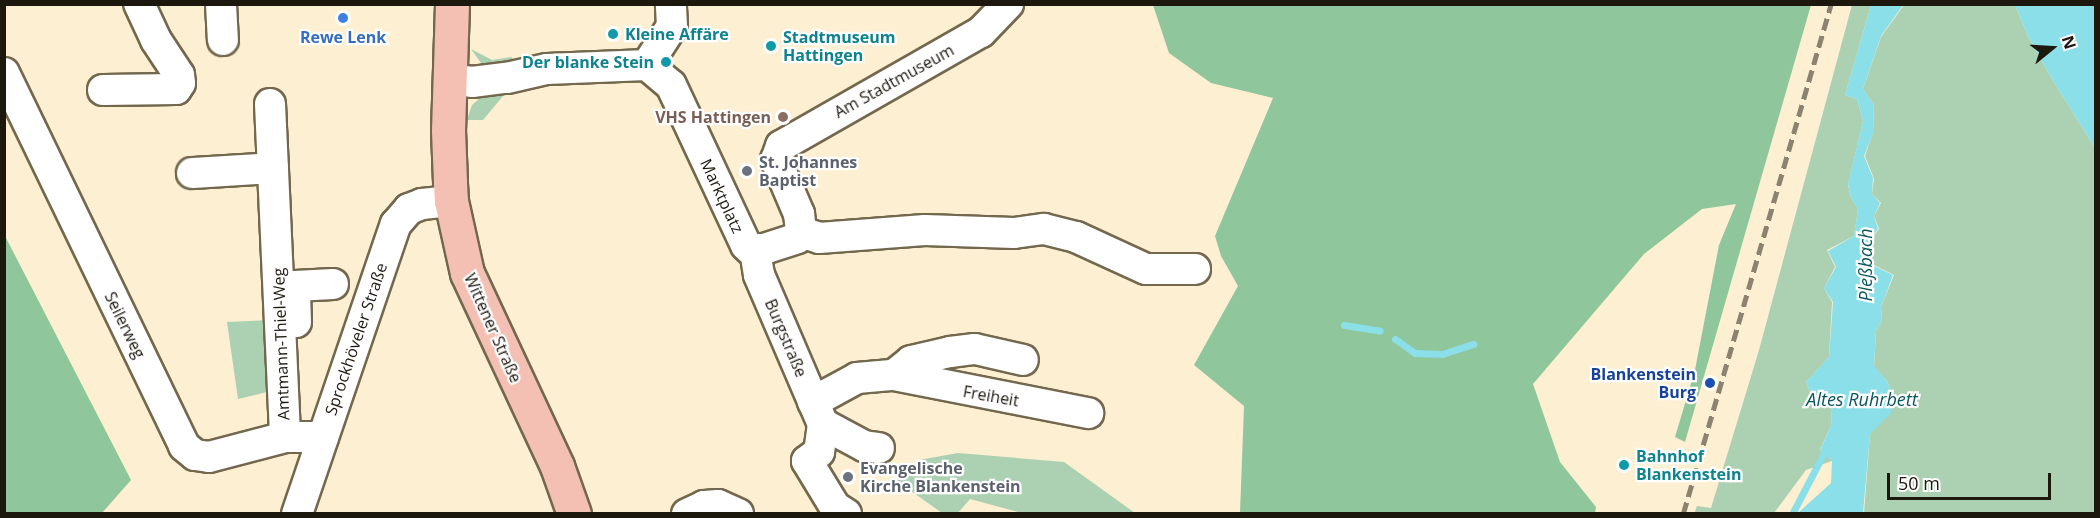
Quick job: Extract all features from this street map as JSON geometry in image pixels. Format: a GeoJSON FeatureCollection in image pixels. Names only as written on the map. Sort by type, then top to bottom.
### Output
{"type":"FeatureCollection","features":[{"type":"Feature","properties":{"kind":"main road","name":"Wittener Straße"},"geometry":{"type":"LineString","coordinates":[[452,4],[448,130],[451,201],[467,273],[557,466],[574,513]]}},
{"type":"Feature","properties":{"kind":"street"},"geometry":{"type":"LineString","coordinates":[[103,90],[176,89],[180,83],[179,75],[156,40],[139,4]]}},
{"type":"Feature","properties":{"kind":"street"},"geometry":{"type":"LineString","coordinates":[[221,4],[223,40]]}},
{"type":"Feature","properties":{"kind":"street","name":"Am Stadtmuseum"},"geometry":{"type":"LineString","coordinates":[[801,232],[799,214],[778,170],[777,153],[781,146],[981,32],[1008,4]]}},
{"type":"Feature","properties":{"kind":"street"},"geometry":{"type":"LineString","coordinates":[[451,79],[472,81],[547,69],[647,65],[672,15]]}},
{"type":"Feature","properties":{"kind":"street","name":"Marktplatz"},"geometry":{"type":"LineString","coordinates":[[647,65],[671,85],[746,245],[755,250],[764,249],[797,238],[801,232]]}},
{"type":"Feature","properties":{"kind":"street","name":"Seilerweg"},"geometry":{"type":"LineString","coordinates":[[4,73],[184,446],[195,455],[209,457],[285,437],[323,437]]}},
{"type":"Feature","properties":{"kind":"street","name":"Amtmann-Thiel-Weg"},"geometry":{"type":"LineString","coordinates":[[270,104],[285,437]]}},
{"type":"Feature","properties":{"kind":"street"},"geometry":{"type":"LineString","coordinates":[[192,173],[273,168]]}},
{"type":"Feature","properties":{"kind":"street","name":"Sprockhöveler Straße"},"geometry":{"type":"LineString","coordinates":[[297,513],[396,224],[410,209],[423,204],[451,201]]}},
{"type":"Feature","properties":{"kind":"street"},"geometry":{"type":"LineString","coordinates":[[801,232],[819,238],[925,230],[1014,233],[1044,229],[1076,237],[1146,269],[1195,269]]}},
{"type":"Feature","properties":{"kind":"street","name":"Burgstraße"},"geometry":{"type":"LineString","coordinates":[[755,250],[759,275],[818,413]]}},
{"type":"Feature","properties":{"kind":"street","name":"Amtmann-Thiel-Weg"},"geometry":{"type":"LineString","coordinates":[[285,437],[299,388],[295,286],[333,284]]}},
{"type":"Feature","properties":{"kind":"street","name":"Freiheit"},"geometry":{"type":"LineString","coordinates":[[894,375],[911,361],[950,352],[975,350],[1023,360]]}},
{"type":"Feature","properties":{"kind":"street","name":"Freiheit"},"geometry":{"type":"LineString","coordinates":[[818,413],[857,378],[894,375],[1088,413]]}},
{"type":"Feature","properties":{"kind":"street"},"geometry":{"type":"LineString","coordinates":[[818,413],[864,446],[879,448]]}},
{"type":"Feature","properties":{"kind":"street"},"geometry":{"type":"LineString","coordinates":[[818,413],[819,452],[807,461],[836,507],[847,513],[864,511],[868,513]]}},
{"type":"Feature","properties":{"kind":"street"},"geometry":{"type":"LineString","coordinates":[[687,513],[704,506],[718,505],[738,513]]}},
{"type":"Feature","properties":{"kind":"green space"},"geometry":{"type":"Polygon","coordinates":[[[1153,5],[1811,5],[1685,442],[1675,437],[1695,370],[1719,245],[1736,204],[1702,209],[1644,254],[1533,384],[1560,462],[1596,507],[1595,513],[1240,513],[1244,406],[1194,365],[1238,286],[1221,256],[1215,236],[1273,98],[1211,83],[1169,53],[1153,5]]]}},
{"type":"Feature","properties":{"kind":"green space"},"geometry":{"type":"Polygon","coordinates":[[[1852,5],[1871,5],[1845,95],[1857,99],[1863,121],[1848,185],[1851,198],[1858,209],[1854,236],[1827,250],[1835,267],[1824,288],[1832,302],[1829,357],[1806,382],[1809,390],[1825,397],[1832,407],[1831,425],[1820,450],[1832,461],[1806,470],[1774,513],[1694,514],[1697,506],[1711,508],[1759,350],[1852,5]]]}},
{"type":"Feature","properties":{"kind":"green space"},"geometry":{"type":"Polygon","coordinates":[[[1904,5],[2015,5],[2028,36],[2052,79],[2095,148],[2095,513],[1864,513],[1870,434],[1892,394],[1887,381],[1874,367],[1876,331],[1882,320],[1881,307],[1894,275],[1872,264],[1865,255],[1868,243],[1879,229],[1874,216],[1881,203],[1872,194],[1874,179],[1865,156],[1873,132],[1874,105],[1863,89],[1881,37],[1904,5]]]}},
{"type":"Feature","properties":{"kind":"green space"},"geometry":{"type":"Polygon","coordinates":[[[471,49],[492,60],[512,57],[514,63],[489,68],[481,63],[471,49]]]}},
{"type":"Feature","properties":{"kind":"green space"},"geometry":{"type":"Polygon","coordinates":[[[508,90],[483,120],[467,120],[472,105],[480,98],[508,90]]]}},
{"type":"Feature","properties":{"kind":"green space"},"geometry":{"type":"Polygon","coordinates":[[[5,236],[131,480],[102,513],[5,513],[5,236]]]}},
{"type":"Feature","properties":{"kind":"green space"},"geometry":{"type":"Polygon","coordinates":[[[271,320],[273,383],[267,392],[238,399],[227,322],[271,320]]]}},
{"type":"Feature","properties":{"kind":"green space"},"geometry":{"type":"Polygon","coordinates":[[[958,453],[1064,462],[1135,513],[1022,513],[970,499],[958,513],[942,513],[897,481],[919,460],[958,453]]]}},
{"type":"Feature","properties":{"kind":"water","name":"Altes Ruhrbett"},"geometry":{"type":"Polygon","coordinates":[[[1871,5],[1903,5],[1881,36],[1863,89],[1874,105],[1873,133],[1864,156],[1873,178],[1872,194],[1880,203],[1874,216],[1878,229],[1867,244],[1864,254],[1872,265],[1893,275],[1881,307],[1882,320],[1876,331],[1874,366],[1887,381],[1892,394],[1891,413],[1870,434],[1863,513],[1798,513],[1831,483],[1832,461],[1820,451],[1831,425],[1832,407],[1825,397],[1809,390],[1806,382],[1829,357],[1833,302],[1824,288],[1836,267],[1828,251],[1854,236],[1858,209],[1851,198],[1848,184],[1863,121],[1857,99],[1845,95],[1871,5]]]}},
{"type":"Feature","properties":{"kind":"water"},"geometry":{"type":"Polygon","coordinates":[[[2015,5],[2095,5],[2095,148],[2052,79],[2028,36],[2015,5]]]}},
{"type":"Feature","properties":{"kind":"waterway"},"geometry":{"type":"LineString","coordinates":[[1344,325],[1380,331]]}},
{"type":"Feature","properties":{"kind":"waterway"},"geometry":{"type":"LineString","coordinates":[[1395,339],[1415,353],[1442,354],[1473,344]]}},
{"type":"Feature","properties":{"kind":"waterway","name":"Pleßbach"},"geometry":{"type":"LineString","coordinates":[[1792,514],[1827,447]]}},
{"type":"Feature","properties":{"kind":"railway"},"geometry":{"type":"LineString","coordinates":[[1683,514],[1831,4]]}},
{"type":"Feature","properties":{"kind":"place","name":"Rewe Lenk"},"geometry":{"type":"Point","coordinates":[343,18]}},
{"type":"Feature","properties":{"kind":"place","name":"Kleine Affäre"},"geometry":{"type":"Point","coordinates":[613,34]}},
{"type":"Feature","properties":{"kind":"place","name":"Stadtmuseum Hattingen"},"geometry":{"type":"Point","coordinates":[771,46]}},
{"type":"Feature","properties":{"kind":"place","name":"Der blanke Stein"},"geometry":{"type":"Point","coordinates":[666,62]}},
{"type":"Feature","properties":{"kind":"place","name":"VHS Hattingen"},"geometry":{"type":"Point","coordinates":[783,117]}},
{"type":"Feature","properties":{"kind":"place","name":"St. Johannes Baptist"},"geometry":{"type":"Point","coordinates":[747,171]}},
{"type":"Feature","properties":{"kind":"place","name":"Blankenstein Burg"},"geometry":{"type":"Point","coordinates":[1710,383]}},
{"type":"Feature","properties":{"kind":"place","name":"Bahnhof Blankenstein"},"geometry":{"type":"Point","coordinates":[1624,465]}},
{"type":"Feature","properties":{"kind":"place","name":"Evangelische Kirche Blankenstein"},"geometry":{"type":"Point","coordinates":[848,477]}}]}
